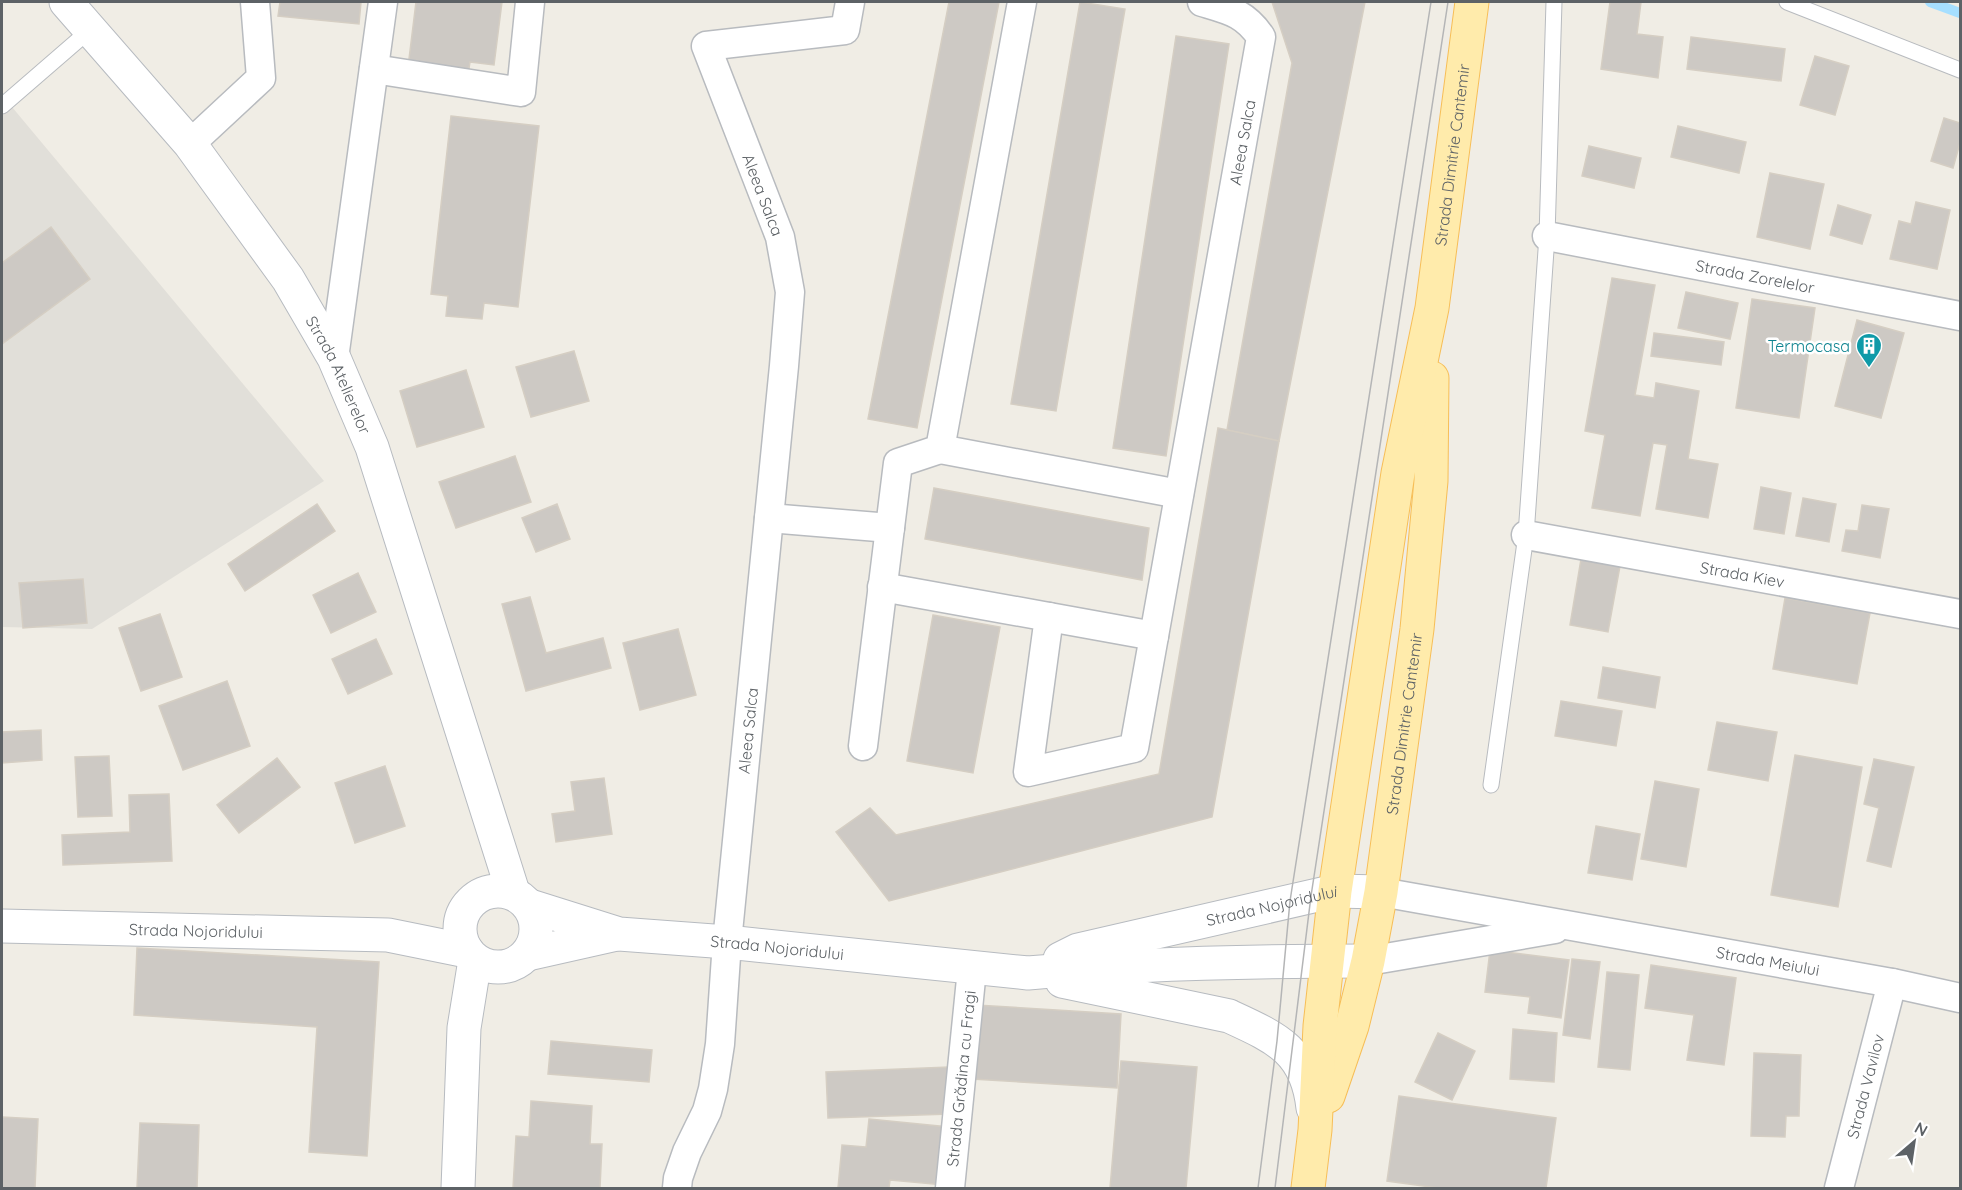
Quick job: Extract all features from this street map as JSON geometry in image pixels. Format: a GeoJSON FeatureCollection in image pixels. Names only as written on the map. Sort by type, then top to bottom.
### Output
{"type":"FeatureCollection","features":[{"type":"Feature","properties":{"kind":"main road","name":"Strada Atelierelor"},"geometry":{"type":"LineString","coordinates":[[66,2],[190,144],[288,279],[334,358],[372,447],[487,814],[508,897]]}},
{"type":"Feature","properties":{"kind":"main road","name":"Strada Dimitrie Cantemir"},"geometry":{"type":"LineString","coordinates":[[1308,1188],[1316,1130],[1320,1026],[1335,891],[1398,473],[1432,308],[1472,2]]}},
{"type":"Feature","properties":{"kind":"main road","name":"Strada Dimitrie Cantemir"},"geometry":{"type":"LineString","coordinates":[[1316,1130],[1352,1026],[1368,961],[1381,892],[1417,629],[1431,481],[1432,308]]}},
{"type":"Feature","properties":{"kind":"main road","name":"Strada Nojoridului"},"geometry":{"type":"LineString","coordinates":[[1028,973],[1078,950],[1335,891],[1381,892]]}},
{"type":"Feature","properties":{"kind":"main road","name":"Strada Nojoridului"},"geometry":{"type":"LineString","coordinates":[[508,897],[619,934],[727,942],[972,969],[1028,973],[1224,963],[1368,961]]}},
{"type":"Feature","properties":{"kind":"main road"},"geometry":{"type":"LineString","coordinates":[[458,1188],[464,1028],[484,992],[494,958],[536,939],[537,921],[508,897],[469,903],[461,918],[460,935],[494,958],[619,934]]}},
{"type":"Feature","properties":{"kind":"main road","name":"Strada Nojoridului"},"geometry":{"type":"LineString","coordinates":[[388,935],[461,918]]}},
{"type":"Feature","properties":{"kind":"main road","name":"Strada Nojoridului"},"geometry":{"type":"LineString","coordinates":[[2,926],[388,935],[494,958]]}},
{"type":"Feature","properties":{"kind":"main road"},"geometry":{"type":"LineString","coordinates":[[1028,973],[1229,1016],[1254,1027],[1292,1052],[1304,1070],[1312,1095],[1316,1130]]}},
{"type":"Feature","properties":{"kind":"street"},"geometry":{"type":"LineString","coordinates":[[190,144],[261,78],[255,2]]}},
{"type":"Feature","properties":{"kind":"street"},"geometry":{"type":"LineString","coordinates":[[334,358],[383,2]]}},
{"type":"Feature","properties":{"kind":"street"},"geometry":{"type":"LineString","coordinates":[[374,69],[521,92],[530,2]]}},
{"type":"Feature","properties":{"kind":"street","name":"Aleea Salca"},"geometry":{"type":"LineString","coordinates":[[677,1188],[681,1170],[707,1111],[720,1044],[727,942],[790,292],[780,237],[706,46],[845,30],[850,2]]}},
{"type":"Feature","properties":{"kind":"street"},"geometry":{"type":"LineString","coordinates":[[940,449],[1022,2]]}},
{"type":"Feature","properties":{"kind":"street","name":"Aleea Salca"},"geometry":{"type":"LineString","coordinates":[[1049,617],[1028,772],[1134,748],[1261,37],[1253,25],[1240,14],[1202,2]]}},
{"type":"Feature","properties":{"kind":"street","name":"Strada Zorelelor"},"geometry":{"type":"LineString","coordinates":[[1548,236],[1960,316]]}},
{"type":"Feature","properties":{"kind":"street"},"geometry":{"type":"LineString","coordinates":[[863,746],[898,463],[940,449],[1179,494]]}},
{"type":"Feature","properties":{"kind":"street"},"geometry":{"type":"LineString","coordinates":[[769,518],[890,528]]}},
{"type":"Feature","properties":{"kind":"street","name":"Strada Kiev"},"geometry":{"type":"LineString","coordinates":[[1526,535],[1960,614]]}},
{"type":"Feature","properties":{"kind":"street"},"geometry":{"type":"LineString","coordinates":[[882,587],[1154,636]]}},
{"type":"Feature","properties":{"kind":"street","name":"Strada Meiului"},"geometry":{"type":"LineString","coordinates":[[1381,892],[1892,983],[1960,998]]}},
{"type":"Feature","properties":{"kind":"street","name":"Strada Meiului"},"geometry":{"type":"LineString","coordinates":[[1368,961],[1575,926]]}},
{"type":"Feature","properties":{"kind":"street","name":"Strada Grădina cu Fragi"},"geometry":{"type":"LineString","coordinates":[[951,1188],[972,969]]}},
{"type":"Feature","properties":{"kind":"street","name":"Strada Vavilov"},"geometry":{"type":"LineString","coordinates":[[1839,1188],[1892,983]]}},
{"type":"Feature","properties":{"kind":"lane"},"geometry":{"type":"LineString","coordinates":[[1491,785],[1526,535],[1548,236],[1554,2]]}},
{"type":"Feature","properties":{"kind":"lane"},"geometry":{"type":"LineString","coordinates":[[1787,2],[1960,70]]}},
{"type":"Feature","properties":{"kind":"lane"},"geometry":{"type":"LineString","coordinates":[[2,106],[91,29]]}},
{"type":"Feature","properties":{"kind":"shaded area"},"geometry":{"type":"Polygon","coordinates":[[[2,95],[324,481],[92,629],[2,627],[2,95]]]}},
{"type":"Feature","properties":{"kind":"building"},"geometry":{"type":"Polygon","coordinates":[[[280,2],[361,2],[359,24],[278,16],[280,2]]]}},
{"type":"Feature","properties":{"kind":"building"},"geometry":{"type":"Polygon","coordinates":[[[416,2],[502,2],[494,65],[470,62],[468,75],[408,67],[416,2]]]}},
{"type":"Feature","properties":{"kind":"building"},"geometry":{"type":"Polygon","coordinates":[[[949,2],[999,2],[917,428],[868,419],[949,2]]]}},
{"type":"Feature","properties":{"kind":"building"},"geometry":{"type":"Polygon","coordinates":[[[1080,2],[1125,9],[1056,411],[1011,404],[1080,2]]]}},
{"type":"Feature","properties":{"kind":"building"},"geometry":{"type":"Polygon","coordinates":[[[1272,2],[1365,2],[1279,441],[1227,430],[1292,63],[1272,2]]]}},
{"type":"Feature","properties":{"kind":"building"},"geometry":{"type":"Polygon","coordinates":[[[1610,2],[1641,2],[1637,34],[1663,37],[1658,78],[1601,69],[1610,2]]]}},
{"type":"Feature","properties":{"kind":"building"},"geometry":{"type":"Polygon","coordinates":[[[1176,36],[1229,44],[1166,456],[1113,448],[1176,36]]]}},
{"type":"Feature","properties":{"kind":"building"},"geometry":{"type":"Polygon","coordinates":[[[1691,37],[1785,49],[1781,81],[1687,69],[1691,37]]]}},
{"type":"Feature","properties":{"kind":"building"},"geometry":{"type":"Polygon","coordinates":[[[1815,56],[1849,66],[1835,115],[1800,105],[1815,56]]]}},
{"type":"Feature","properties":{"kind":"building"},"geometry":{"type":"Polygon","coordinates":[[[451,116],[539,126],[518,307],[484,303],[482,319],[446,316],[448,296],[431,294],[451,116]]]}},
{"type":"Feature","properties":{"kind":"building"},"geometry":{"type":"Polygon","coordinates":[[[1944,118],[1960,123],[1960,143],[1953,168],[1931,161],[1944,118]]]}},
{"type":"Feature","properties":{"kind":"building"},"geometry":{"type":"Polygon","coordinates":[[[1678,126],[1746,142],[1739,173],[1671,157],[1678,126]]]}},
{"type":"Feature","properties":{"kind":"building"},"geometry":{"type":"Polygon","coordinates":[[[1589,146],[1641,158],[1634,188],[1582,176],[1589,146]]]}},
{"type":"Feature","properties":{"kind":"building"},"geometry":{"type":"Polygon","coordinates":[[[1770,173],[1824,184],[1810,249],[1757,237],[1770,173]]]}},
{"type":"Feature","properties":{"kind":"building"},"geometry":{"type":"Polygon","coordinates":[[[1916,202],[1950,210],[1937,269],[1890,259],[1899,221],[1911,224],[1916,202]]]}},
{"type":"Feature","properties":{"kind":"building"},"geometry":{"type":"Polygon","coordinates":[[[1838,205],[1871,215],[1862,244],[1830,235],[1838,205]]]}},
{"type":"Feature","properties":{"kind":"building"},"geometry":{"type":"Polygon","coordinates":[[[51,227],[90,279],[2,344],[2,263],[51,227]]]}},
{"type":"Feature","properties":{"kind":"building"},"geometry":{"type":"Polygon","coordinates":[[[1612,278],[1655,285],[1635,395],[1654,398],[1656,383],[1699,391],[1688,459],[1718,464],[1708,518],[1656,509],[1667,445],[1653,443],[1640,516],[1592,508],[1605,435],[1585,431],[1612,278]]]}},
{"type":"Feature","properties":{"kind":"building"},"geometry":{"type":"Polygon","coordinates":[[[1686,292],[1738,303],[1730,339],[1678,328],[1686,292]]]}},
{"type":"Feature","properties":{"kind":"building"},"geometry":{"type":"Polygon","coordinates":[[[1752,299],[1815,308],[1799,418],[1736,408],[1752,299]]]}},
{"type":"Feature","properties":{"kind":"building","name":"Termocasa"},"geometry":{"type":"Polygon","coordinates":[[[1857,320],[1904,333],[1881,418],[1835,406],[1857,320]]]}},
{"type":"Feature","properties":{"kind":"building"},"geometry":{"type":"Polygon","coordinates":[[[1654,333],[1724,342],[1721,365],[1651,356],[1654,333]]]}},
{"type":"Feature","properties":{"kind":"building"},"geometry":{"type":"Polygon","coordinates":[[[574,351],[589,401],[531,417],[516,367],[574,351]]]}},
{"type":"Feature","properties":{"kind":"building"},"geometry":{"type":"Polygon","coordinates":[[[466,370],[484,427],[417,447],[400,391],[466,370]]]}},
{"type":"Feature","properties":{"kind":"building"},"geometry":{"type":"Polygon","coordinates":[[[1218,428],[1279,441],[1212,817],[889,901],[836,832],[870,808],[896,835],[1159,774],[1218,428]]]}},
{"type":"Feature","properties":{"kind":"building"},"geometry":{"type":"Polygon","coordinates":[[[515,456],[531,502],[456,528],[439,482],[515,456]]]}},
{"type":"Feature","properties":{"kind":"building"},"geometry":{"type":"Polygon","coordinates":[[[1761,487],[1791,493],[1784,534],[1754,529],[1761,487]]]}},
{"type":"Feature","properties":{"kind":"building"},"geometry":{"type":"Polygon","coordinates":[[[934,488],[1149,528],[1142,580],[925,539],[934,488]]]}},
{"type":"Feature","properties":{"kind":"building"},"geometry":{"type":"Polygon","coordinates":[[[1803,498],[1836,504],[1829,542],[1796,536],[1803,498]]]}},
{"type":"Feature","properties":{"kind":"building"},"geometry":{"type":"Polygon","coordinates":[[[317,504],[335,531],[245,591],[228,564],[317,504]]]}},
{"type":"Feature","properties":{"kind":"building"},"geometry":{"type":"Polygon","coordinates":[[[557,504],[570,539],[536,552],[522,518],[557,504]]]}},
{"type":"Feature","properties":{"kind":"building"},"geometry":{"type":"Polygon","coordinates":[[[1862,505],[1889,509],[1880,558],[1842,551],[1846,530],[1858,531],[1862,505]]]}},
{"type":"Feature","properties":{"kind":"building"},"geometry":{"type":"Polygon","coordinates":[[[1581,559],[1620,566],[1608,632],[1570,625],[1581,559]]]}},
{"type":"Feature","properties":{"kind":"building"},"geometry":{"type":"Polygon","coordinates":[[[358,573],[376,612],[331,633],[313,595],[358,573]]]}},
{"type":"Feature","properties":{"kind":"building"},"geometry":{"type":"Polygon","coordinates":[[[83,579],[87,623],[23,628],[19,583],[83,579]]]}},
{"type":"Feature","properties":{"kind":"building"},"geometry":{"type":"Polygon","coordinates":[[[530,597],[546,653],[603,638],[611,668],[526,691],[502,604],[530,597]]]}},
{"type":"Feature","properties":{"kind":"building"},"geometry":{"type":"Polygon","coordinates":[[[1785,598],[1870,613],[1857,684],[1773,669],[1785,598]]]}},
{"type":"Feature","properties":{"kind":"building"},"geometry":{"type":"Polygon","coordinates":[[[160,614],[182,677],[141,691],[119,628],[160,614]]]}},
{"type":"Feature","properties":{"kind":"building"},"geometry":{"type":"Polygon","coordinates":[[[933,615],[1000,627],[973,773],[907,761],[933,615]]]}},
{"type":"Feature","properties":{"kind":"building"},"geometry":{"type":"Polygon","coordinates":[[[678,629],[696,695],[640,710],[623,643],[678,629]]]}},
{"type":"Feature","properties":{"kind":"building"},"geometry":{"type":"Polygon","coordinates":[[[376,639],[392,674],[348,694],[332,659],[376,639]]]}},
{"type":"Feature","properties":{"kind":"building"},"geometry":{"type":"Polygon","coordinates":[[[1603,667],[1660,677],[1655,708],[1598,698],[1603,667]]]}},
{"type":"Feature","properties":{"kind":"building"},"geometry":{"type":"Polygon","coordinates":[[[227,681],[250,746],[183,770],[159,706],[227,681]]]}},
{"type":"Feature","properties":{"kind":"building"},"geometry":{"type":"Polygon","coordinates":[[[1561,701],[1622,711],[1616,746],[1555,736],[1561,701]]]}},
{"type":"Feature","properties":{"kind":"building"},"geometry":{"type":"Polygon","coordinates":[[[1717,722],[1777,732],[1768,781],[1708,770],[1717,722]]]}},
{"type":"Feature","properties":{"kind":"building"},"geometry":{"type":"Polygon","coordinates":[[[41,730],[42,760],[2,763],[2,732],[41,730]]]}},
{"type":"Feature","properties":{"kind":"building"},"geometry":{"type":"Polygon","coordinates":[[[1795,755],[1862,767],[1838,907],[1771,895],[1795,755]]]}},
{"type":"Feature","properties":{"kind":"building"},"geometry":{"type":"Polygon","coordinates":[[[109,756],[112,816],[78,817],[75,757],[109,756]]]}},
{"type":"Feature","properties":{"kind":"building"},"geometry":{"type":"Polygon","coordinates":[[[277,758],[300,787],[239,833],[217,805],[277,758]]]}},
{"type":"Feature","properties":{"kind":"building"},"geometry":{"type":"Polygon","coordinates":[[[1874,759],[1914,767],[1891,867],[1867,861],[1879,808],[1864,804],[1874,759]]]}},
{"type":"Feature","properties":{"kind":"building"},"geometry":{"type":"Polygon","coordinates":[[[385,766],[405,826],[355,843],[335,783],[385,766]]]}},
{"type":"Feature","properties":{"kind":"building"},"geometry":{"type":"Polygon","coordinates":[[[604,778],[612,834],[556,842],[552,814],[575,811],[571,782],[604,778]]]}},
{"type":"Feature","properties":{"kind":"building"},"geometry":{"type":"Polygon","coordinates":[[[1655,781],[1699,789],[1686,867],[1641,859],[1655,781]]]}},
{"type":"Feature","properties":{"kind":"building"},"geometry":{"type":"Polygon","coordinates":[[[169,794],[172,861],[63,865],[62,835],[130,832],[129,795],[169,794]]]}},
{"type":"Feature","properties":{"kind":"building"},"geometry":{"type":"Polygon","coordinates":[[[1596,826],[1640,834],[1632,880],[1588,873],[1596,826]]]}},
{"type":"Feature","properties":{"kind":"building"},"geometry":{"type":"Polygon","coordinates":[[[137,948],[379,962],[367,1156],[309,1152],[317,1027],[134,1015],[137,948]]]}},
{"type":"Feature","properties":{"kind":"building"},"geometry":{"type":"Polygon","coordinates":[[[1490,950],[1569,960],[1561,1018],[1528,1013],[1530,997],[1485,992],[1490,950]]]}},
{"type":"Feature","properties":{"kind":"building"},"geometry":{"type":"Polygon","coordinates":[[[1572,959],[1600,962],[1590,1039],[1563,1035],[1572,959]]]}},
{"type":"Feature","properties":{"kind":"building"},"geometry":{"type":"Polygon","coordinates":[[[1651,965],[1736,978],[1724,1065],[1687,1060],[1694,1015],[1645,1008],[1651,965]]]}},
{"type":"Feature","properties":{"kind":"building"},"geometry":{"type":"Polygon","coordinates":[[[1607,972],[1639,975],[1630,1070],[1598,1067],[1607,972]]]}},
{"type":"Feature","properties":{"kind":"building"},"geometry":{"type":"Polygon","coordinates":[[[976,1005],[1121,1014],[1117,1088],[972,1079],[976,1005]]]}},
{"type":"Feature","properties":{"kind":"building"},"geometry":{"type":"Polygon","coordinates":[[[1513,1029],[1557,1033],[1554,1082],[1510,1079],[1513,1029]]]}},
{"type":"Feature","properties":{"kind":"building"},"geometry":{"type":"Polygon","coordinates":[[[1438,1033],[1475,1051],[1452,1100],[1415,1082],[1438,1033]]]}},
{"type":"Feature","properties":{"kind":"building"},"geometry":{"type":"Polygon","coordinates":[[[551,1041],[652,1050],[649,1082],[548,1074],[551,1041]]]}},
{"type":"Feature","properties":{"kind":"building"},"geometry":{"type":"Polygon","coordinates":[[[1754,1053],[1801,1055],[1799,1116],[1786,1116],[1785,1137],[1751,1136],[1754,1053]]]}},
{"type":"Feature","properties":{"kind":"building"},"geometry":{"type":"Polygon","coordinates":[[[1121,1061],[1197,1067],[1186,1188],[1110,1188],[1121,1061]]]}},
{"type":"Feature","properties":{"kind":"building"},"geometry":{"type":"Polygon","coordinates":[[[949,1067],[950,1114],[828,1118],[826,1072],[949,1067]]]}},
{"type":"Feature","properties":{"kind":"building"},"geometry":{"type":"Polygon","coordinates":[[[1399,1096],[1556,1118],[1546,1188],[1438,1188],[1387,1181],[1399,1096]]]}},
{"type":"Feature","properties":{"kind":"building"},"geometry":{"type":"Polygon","coordinates":[[[531,1101],[592,1106],[590,1144],[602,1144],[600,1188],[513,1188],[516,1136],[529,1137],[531,1101]]]}},
{"type":"Feature","properties":{"kind":"building"},"geometry":{"type":"Polygon","coordinates":[[[2,1117],[38,1119],[35,1188],[2,1188],[2,1117]]]}},
{"type":"Feature","properties":{"kind":"building"},"geometry":{"type":"Polygon","coordinates":[[[869,1119],[949,1127],[944,1185],[890,1180],[889,1188],[838,1188],[842,1145],[866,1147],[869,1119]]]}},
{"type":"Feature","properties":{"kind":"building"},"geometry":{"type":"Polygon","coordinates":[[[140,1123],[199,1125],[197,1188],[137,1188],[140,1123]]]}},
{"type":"Feature","properties":{"kind":"waterway"},"geometry":{"type":"LineString","coordinates":[[1930,2],[1960,13]]}},
{"type":"Feature","properties":{"kind":"tram line"},"geometry":{"type":"LineString","coordinates":[[1258,1188],[1277,1041],[1290,901],[1431,2]]}},
{"type":"Feature","properties":{"kind":"tram line"},"geometry":{"type":"LineString","coordinates":[[1275,1188],[1311,896],[1448,2]]}},
{"type":"Feature","properties":{"kind":"place","name":"Termocasa"},"geometry":{"type":"Point","coordinates":[1869,369]}}]}
